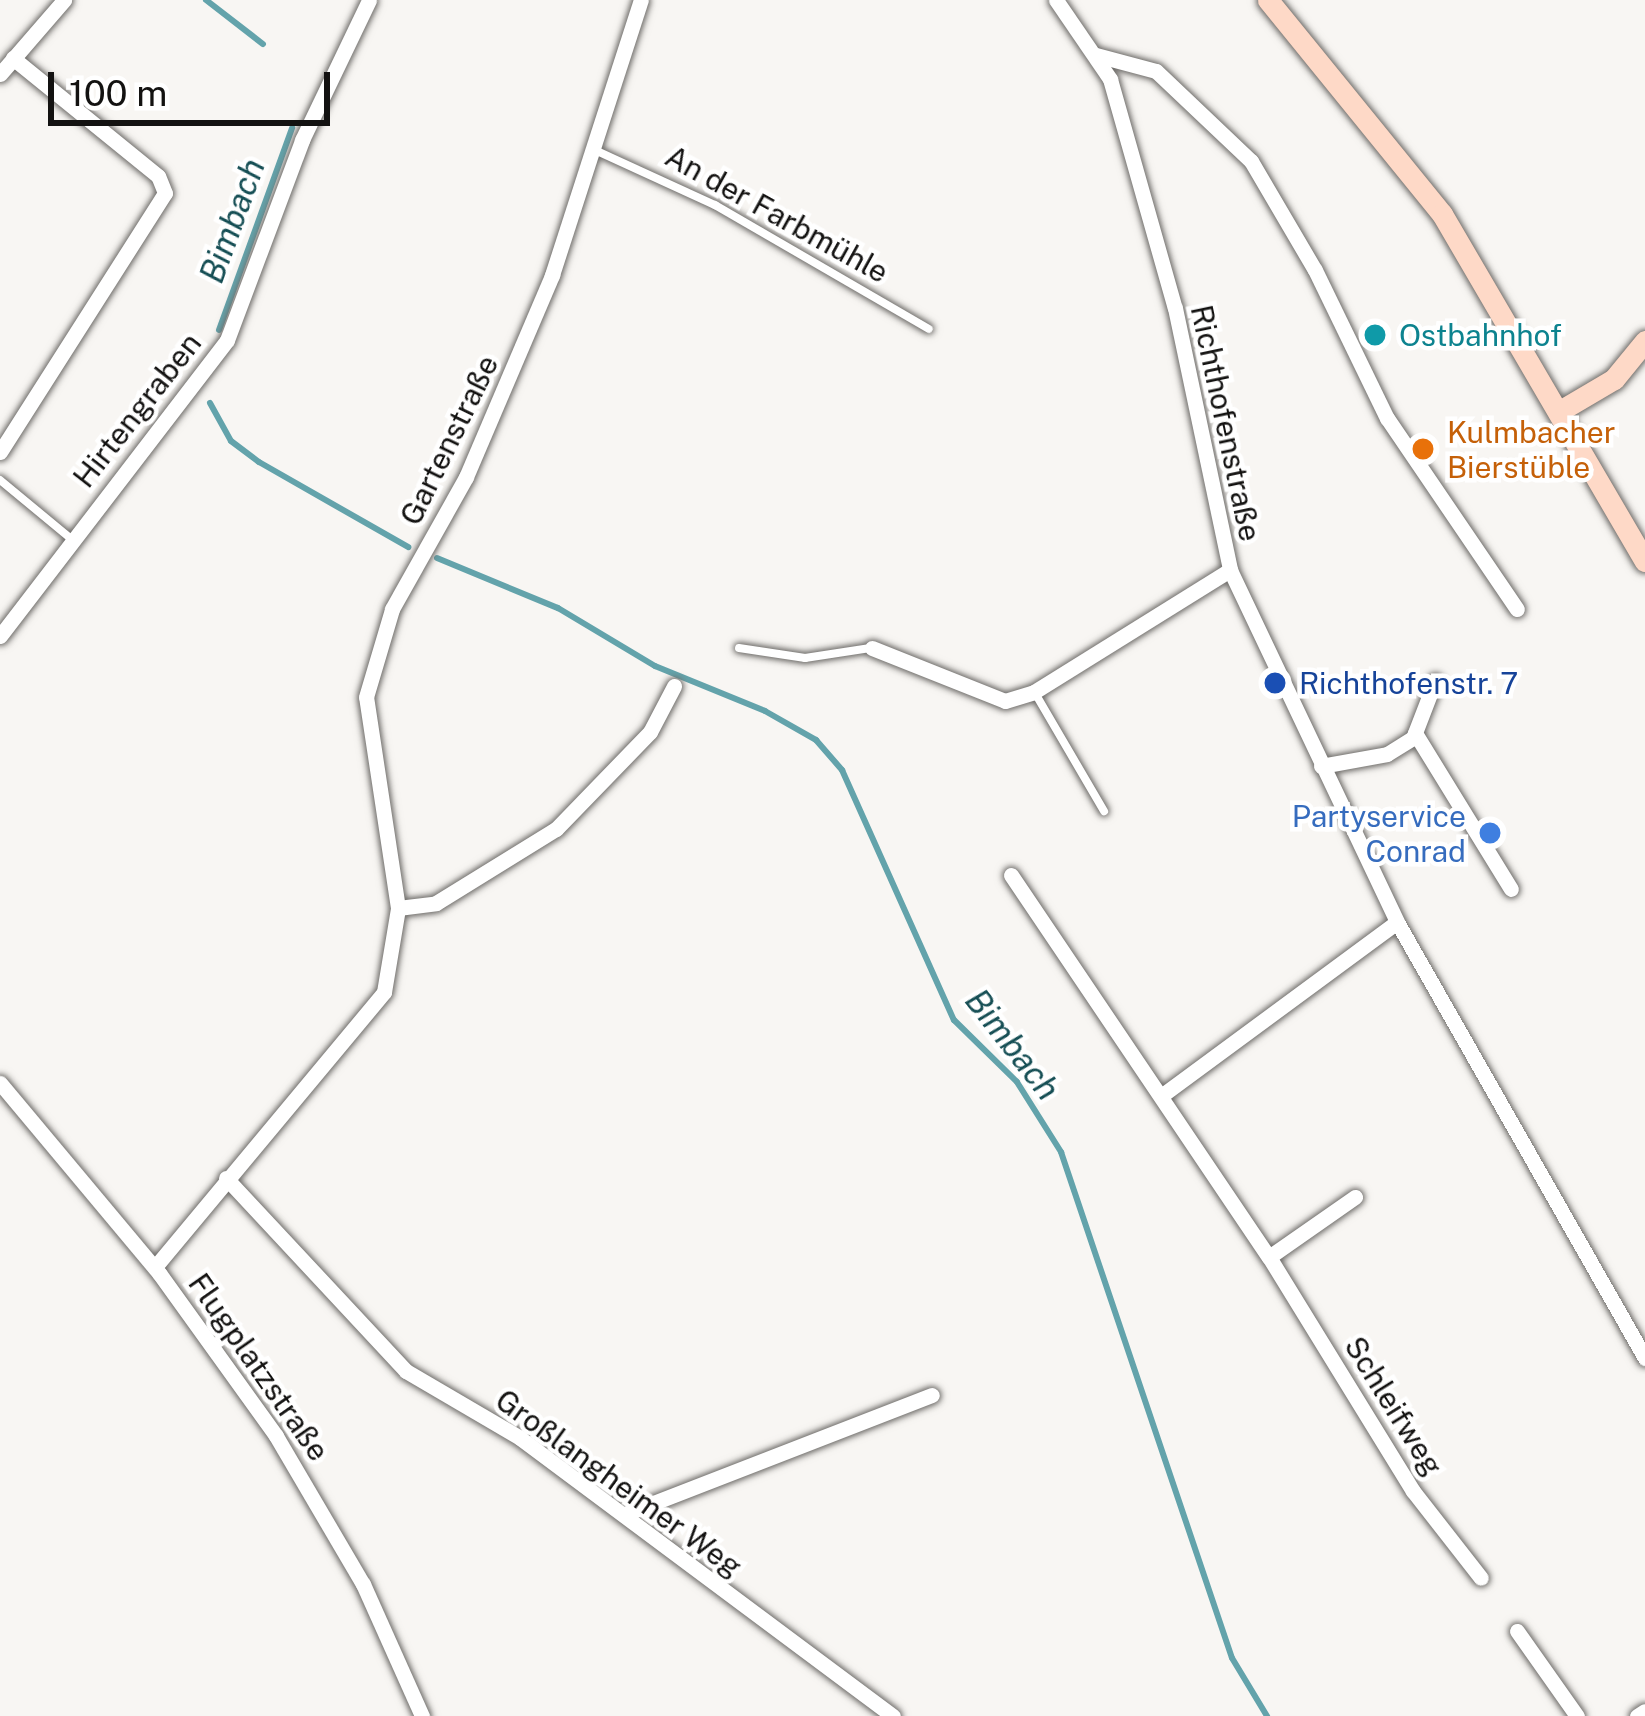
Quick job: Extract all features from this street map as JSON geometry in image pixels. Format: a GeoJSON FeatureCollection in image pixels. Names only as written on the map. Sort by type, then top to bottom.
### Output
{"type":"FeatureCollection","features":[{"type":"Feature","properties":{"kind":"main road"},"geometry":{"type":"LineString","coordinates":[[1268,0],[1442,214],[1645,561]]}},
{"type":"Feature","properties":{"kind":"main road"},"geometry":{"type":"LineString","coordinates":[[1558,412],[1614,379],[1645,341]]}},
{"type":"Feature","properties":{"kind":"street"},"geometry":{"type":"LineString","coordinates":[[0,74],[64,0]]}},
{"type":"Feature","properties":{"kind":"street","name":"Hirtengraben"},"geometry":{"type":"LineString","coordinates":[[0,637],[70,538],[227,340],[302,140],[369,0]]}},
{"type":"Feature","properties":{"kind":"street","name":"Gartenstraße"},"geometry":{"type":"LineString","coordinates":[[155,1268],[384,992],[398,908],[366,697],[392,609],[474,457],[597,151],[641,0]]}},
{"type":"Feature","properties":{"kind":"street","name":"Richthofenstraße"},"geometry":{"type":"LineString","coordinates":[[1057,0],[1110,79],[1175,308],[1230,570],[1397,922],[1645,1358]]}},
{"type":"Feature","properties":{"kind":"street"},"geometry":{"type":"LineString","coordinates":[[1096,55],[1156,71],[1251,161],[1316,270],[1387,418],[1516,609]]}},
{"type":"Feature","properties":{"kind":"street"},"geometry":{"type":"LineString","coordinates":[[0,452],[165,193],[158,176],[14,58]]}},
{"type":"Feature","properties":{"kind":"street"},"geometry":{"type":"LineString","coordinates":[[872,648],[1005,701],[1034,692],[1230,570]]}},
{"type":"Feature","properties":{"kind":"street"},"geometry":{"type":"LineString","coordinates":[[1322,766],[1387,754],[1415,733],[1436,681]]}},
{"type":"Feature","properties":{"kind":"street"},"geometry":{"type":"LineString","coordinates":[[398,908],[436,903],[556,829],[650,732],[674,686]]}},
{"type":"Feature","properties":{"kind":"street"},"geometry":{"type":"LineString","coordinates":[[1415,733],[1511,889]]}},
{"type":"Feature","properties":{"kind":"street","name":"Schleifweg"},"geometry":{"type":"LineString","coordinates":[[1011,875],[1269,1257],[1413,1491],[1481,1578]]}},
{"type":"Feature","properties":{"kind":"street"},"geometry":{"type":"LineString","coordinates":[[1160,1096],[1397,922]]}},
{"type":"Feature","properties":{"kind":"street","name":"Flugplatzstraße"},"geometry":{"type":"LineString","coordinates":[[0,1083],[155,1268],[314,1495],[422,1716]]}},
{"type":"Feature","properties":{"kind":"street","name":"Großlangheimer Weg"},"geometry":{"type":"LineString","coordinates":[[226,1178],[406,1371],[520,1438],[893,1716]]}},
{"type":"Feature","properties":{"kind":"street"},"geometry":{"type":"LineString","coordinates":[[1269,1257],[1355,1197]]}},
{"type":"Feature","properties":{"kind":"street"},"geometry":{"type":"LineString","coordinates":[[625,1514],[932,1396]]}},
{"type":"Feature","properties":{"kind":"street"},"geometry":{"type":"LineString","coordinates":[[1517,1631],[1577,1716]]}},
{"type":"Feature","properties":{"kind":"street"},"geometry":{"type":"LineString","coordinates":[[1637,1716],[1645,1711]]}},
{"type":"Feature","properties":{"kind":"lane","name":"An der Farbmühle"},"geometry":{"type":"LineString","coordinates":[[597,151],[715,205],[929,329]]}},
{"type":"Feature","properties":{"kind":"lane"},"geometry":{"type":"LineString","coordinates":[[0,480],[70,538]]}},
{"type":"Feature","properties":{"kind":"lane"},"geometry":{"type":"LineString","coordinates":[[739,648],[805,658],[872,648]]}},
{"type":"Feature","properties":{"kind":"lane"},"geometry":{"type":"LineString","coordinates":[[1034,692],[1104,811]]}},
{"type":"Feature","properties":{"kind":"waterway","name":"Bimbach"},"geometry":{"type":"LineString","coordinates":[[206,0],[263,44]]}},
{"type":"Feature","properties":{"kind":"waterway","name":"Bimbach"},"geometry":{"type":"LineString","coordinates":[[219,330],[292,128]]}},
{"type":"Feature","properties":{"kind":"waterway","name":"Bimbach"},"geometry":{"type":"LineString","coordinates":[[210,403],[231,441],[259,462],[408,547]]}},
{"type":"Feature","properties":{"kind":"waterway","name":"Bimbach"},"geometry":{"type":"LineString","coordinates":[[437,558],[558,608],[655,666],[765,711],[816,740],[842,770],[954,1020],[1017,1082],[1061,1152],[1232,1658],[1267,1716]]}},
{"type":"Feature","properties":{"kind":"place","name":"Ostbahnhof"},"geometry":{"type":"Point","coordinates":[1375,335]}},
{"type":"Feature","properties":{"kind":"place","name":"Kulmbacher Bierstüble"},"geometry":{"type":"Point","coordinates":[1423,449]}},
{"type":"Feature","properties":{"kind":"place","name":"Richthofenstr. 7"},"geometry":{"type":"Point","coordinates":[1275,683]}},
{"type":"Feature","properties":{"kind":"place","name":"Partyservice Conrad"},"geometry":{"type":"Point","coordinates":[1490,833]}}]}
